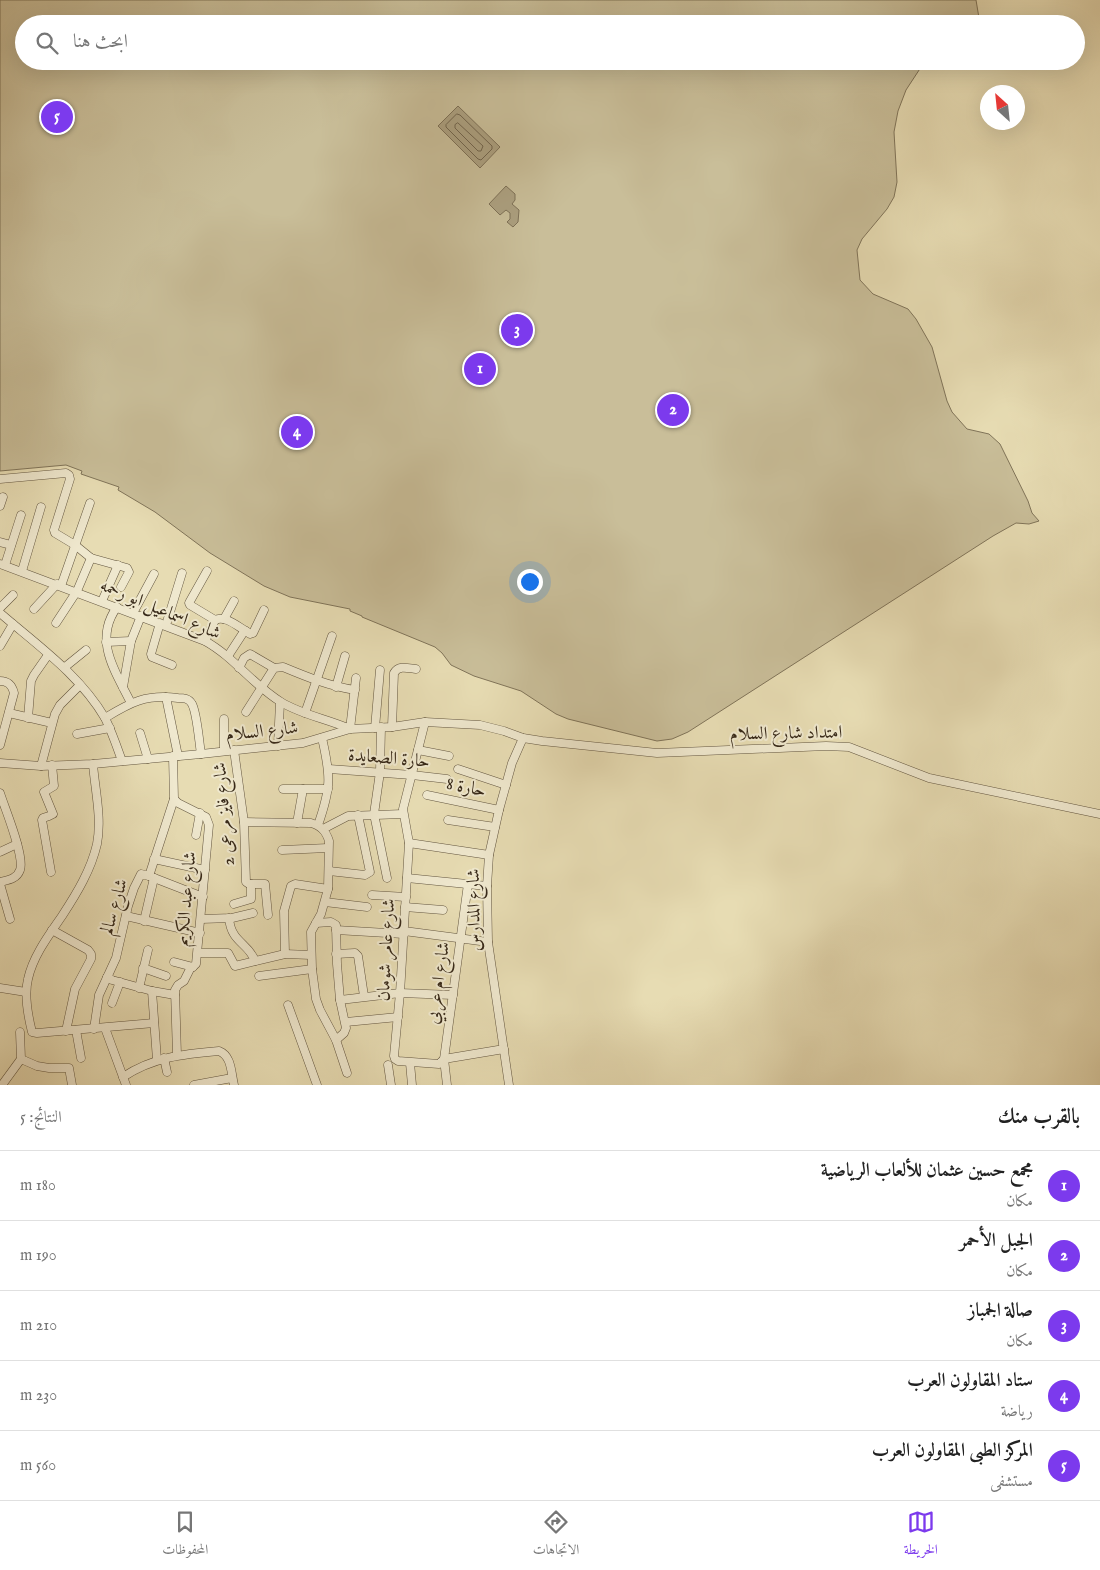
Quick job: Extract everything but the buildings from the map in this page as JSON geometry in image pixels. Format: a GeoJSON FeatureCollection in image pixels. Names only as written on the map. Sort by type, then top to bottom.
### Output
{"type":"FeatureCollection","features":[{"type":"Feature","properties":{"kind":"street"},"geometry":{"type":"LineString","coordinates":[[0,478],[66,473],[70,479],[54,530],[57,536],[76,545],[91,558],[127,568],[129,572],[121,587]]}},
{"type":"Feature","properties":{"kind":"street"},"geometry":{"type":"LineString","coordinates":[[0,506],[4,497]]}},
{"type":"Feature","properties":{"kind":"street"},"geometry":{"type":"LineString","coordinates":[[34,609],[59,585],[76,545],[90,503]]}},
{"type":"Feature","properties":{"kind":"street"},"geometry":{"type":"LineString","coordinates":[[22,571],[41,507]]}},
{"type":"Feature","properties":{"kind":"street"},"geometry":{"type":"LineString","coordinates":[[2,564],[11,545],[21,515]]}},
{"type":"Feature","properties":{"kind":"street"},"geometry":{"type":"LineString","coordinates":[[0,542],[11,545]]}},
{"type":"Feature","properties":{"kind":"street"},"geometry":{"type":"LineString","coordinates":[[56,623],[77,592],[91,558]]}},
{"type":"Feature","properties":{"kind":"street","name":"شارع اسماعيل ابو رحمه"},"geometry":{"type":"LineString","coordinates":[[2,564],[205,641],[228,656],[261,688],[280,702],[350,729]]}},
{"type":"Feature","properties":{"kind":"street"},"geometry":{"type":"LineString","coordinates":[[102,601],[118,565]]}},
{"type":"Feature","properties":{"kind":"street"},"geometry":{"type":"LineString","coordinates":[[207,571],[189,603],[215,620]]}},
{"type":"Feature","properties":{"kind":"street"},"geometry":{"type":"LineString","coordinates":[[172,665],[152,657],[151,654],[182,573]]}},
{"type":"Feature","properties":{"kind":"street"},"geometry":{"type":"LineString","coordinates":[[132,613],[154,574]]}},
{"type":"Feature","properties":{"kind":"street"},"geometry":{"type":"LineString","coordinates":[[0,608],[13,595]]}},
{"type":"Feature","properties":{"kind":"street"},"geometry":{"type":"LineString","coordinates":[[224,619],[234,601]]}},
{"type":"Feature","properties":{"kind":"street"},"geometry":{"type":"LineString","coordinates":[[117,607],[110,617],[106,629],[106,642],[112,666],[131,703]]}},
{"type":"Feature","properties":{"kind":"street"},"geometry":{"type":"LineString","coordinates":[[205,641],[215,620],[219,618],[250,634],[253,633],[264,610]]}},
{"type":"Feature","properties":{"kind":"street"},"geometry":{"type":"LineString","coordinates":[[0,613],[64,667],[80,685],[105,718],[122,761]]}},
{"type":"Feature","properties":{"kind":"street"},"geometry":{"type":"LineString","coordinates":[[123,688],[131,642],[141,616]]}},
{"type":"Feature","properties":{"kind":"street"},"geometry":{"type":"LineString","coordinates":[[0,646],[13,624]]}},
{"type":"Feature","properties":{"kind":"street"},"geometry":{"type":"LineString","coordinates":[[228,656],[246,631]]}},
{"type":"Feature","properties":{"kind":"street"},"geometry":{"type":"LineString","coordinates":[[306,713],[332,636]]}},
{"type":"Feature","properties":{"kind":"street"},"geometry":{"type":"LineString","coordinates":[[106,642],[131,642]]}},
{"type":"Feature","properties":{"kind":"street"},"geometry":{"type":"LineString","coordinates":[[64,667],[86,650]]}},
{"type":"Feature","properties":{"kind":"street"},"geometry":{"type":"LineString","coordinates":[[239,668],[244,658],[250,654],[274,668],[283,667],[316,682],[355,690]]}},
{"type":"Feature","properties":{"kind":"street"},"geometry":{"type":"LineString","coordinates":[[28,718],[34,675],[48,655]]}},
{"type":"Feature","properties":{"kind":"street"},"geometry":{"type":"LineString","coordinates":[[336,687],[345,656]]}},
{"type":"Feature","properties":{"kind":"street"},"geometry":{"type":"LineString","coordinates":[[392,727],[394,673],[401,667],[416,669]]}},
{"type":"Feature","properties":{"kind":"street"},"geometry":{"type":"LineString","coordinates":[[246,712],[274,668]]}},
{"type":"Feature","properties":{"kind":"street"},"geometry":{"type":"LineString","coordinates":[[380,670],[378,728],[380,772],[374,814],[387,878]]}},
{"type":"Feature","properties":{"kind":"street"},"geometry":{"type":"LineString","coordinates":[[350,729],[356,678]]}},
{"type":"Feature","properties":{"kind":"street"},"geometry":{"type":"LineString","coordinates":[[0,681],[6,681],[10,684],[14,693],[0,745]]}},
{"type":"Feature","properties":{"kind":"street"},"geometry":{"type":"LineString","coordinates":[[41,766],[55,714],[60,705],[80,685]]}},
{"type":"Feature","properties":{"kind":"street"},"geometry":{"type":"LineString","coordinates":[[14,693],[30,693]]}},
{"type":"Feature","properties":{"kind":"street"},"geometry":{"type":"LineString","coordinates":[[105,718],[131,703],[148,698],[166,696],[186,699],[192,705],[201,754]]}},
{"type":"Feature","properties":{"kind":"street"},"geometry":{"type":"LineString","coordinates":[[166,696],[175,756],[174,799],[178,803],[200,813],[196,835]]}},
{"type":"Feature","properties":{"kind":"street"},"geometry":{"type":"LineString","coordinates":[[278,746],[280,702]]}},
{"type":"Feature","properties":{"kind":"street"},"geometry":{"type":"LineString","coordinates":[[9,713],[52,723]]}},
{"type":"Feature","properties":{"kind":"street"},"geometry":{"type":"LineString","coordinates":[[224,719],[224,751]]}},
{"type":"Feature","properties":{"kind":"street"},"geometry":{"type":"LineString","coordinates":[[320,827],[348,816],[403,814],[404,802],[425,722]]}},
{"type":"Feature","properties":{"kind":"street","name":"شارع السلام"},"geometry":{"type":"LineString","coordinates":[[0,763],[41,766],[93,764],[201,754],[278,746],[322,738],[350,729],[392,727],[425,722],[480,725],[523,738]]}},
{"type":"Feature","properties":{"kind":"street"},"geometry":{"type":"LineString","coordinates":[[77,734],[110,728]]}},
{"type":"Feature","properties":{"kind":"street"},"geometry":{"type":"LineString","coordinates":[[140,733],[148,759]]}},
{"type":"Feature","properties":{"kind":"street"},"geometry":{"type":"LineString","coordinates":[[320,827],[327,800],[329,769],[322,738]]}},
{"type":"Feature","properties":{"kind":"street","name":"شارع المدارس"},"geometry":{"type":"LineString","coordinates":[[509,1085],[488,942],[487,886],[489,856],[495,826],[515,755],[523,738]]}},
{"type":"Feature","properties":{"kind":"street","name":"امتداد شارع السلام"},"geometry":{"type":"LineString","coordinates":[[523,738],[657,753],[826,746],[849,747],[928,778],[1100,814]]}},
{"type":"Feature","properties":{"kind":"street","name":"شارع فايز مرعى 2"},"geometry":{"type":"LineString","coordinates":[[234,750],[244,822],[246,882],[265,884],[268,915]]}},
{"type":"Feature","properties":{"kind":"street"},"geometry":{"type":"LineString","coordinates":[[418,750],[449,756]]}},
{"type":"Feature","properties":{"kind":"street"},"geometry":{"type":"LineString","coordinates":[[93,764],[99,828],[97,844],[80,888],[34,961],[26,992],[32,1032],[34,1034],[154,1023]]}},
{"type":"Feature","properties":{"kind":"street"},"geometry":{"type":"LineString","coordinates":[[51,872],[42,820],[51,816],[53,812],[44,792],[54,786],[52,765]]}},
{"type":"Feature","properties":{"kind":"street","name":"حارة الصعايدة"},"geometry":{"type":"LineString","coordinates":[[329,769],[446,779]]}},
{"type":"Feature","properties":{"kind":"street"},"geometry":{"type":"LineString","coordinates":[[458,769],[506,785]]}},
{"type":"Feature","properties":{"kind":"street"},"geometry":{"type":"LineString","coordinates":[[283,789],[328,789]]}},
{"type":"Feature","properties":{"kind":"street"},"geometry":{"type":"LineString","coordinates":[[297,823],[303,789]]}},
{"type":"Feature","properties":{"kind":"street"},"geometry":{"type":"LineString","coordinates":[[0,793],[17,844],[20,869],[17,875],[10,880],[0,883],[10,919]]}},
{"type":"Feature","properties":{"kind":"street","name":"حارة 8"},"geometry":{"type":"LineString","coordinates":[[426,795],[499,810]]}},
{"type":"Feature","properties":{"kind":"street","name":"شارع سالم"},"geometry":{"type":"LineString","coordinates":[[94,1029],[99,995],[116,958],[126,916],[139,876],[141,874],[151,877],[154,859],[174,799]]}},
{"type":"Feature","properties":{"kind":"street","name":"شارع عبد الكريم"},"geometry":{"type":"LineString","coordinates":[[175,995],[175,988],[184,981],[190,969],[196,964],[198,953],[209,825],[206,817],[200,813]]}},
{"type":"Feature","properties":{"kind":"street","name":"شارع عامر شومان"},"geometry":{"type":"LineString","coordinates":[[403,814],[409,843],[395,1059],[410,1063]]}},
{"type":"Feature","properties":{"kind":"street"},"geometry":{"type":"LineString","coordinates":[[329,871],[365,875],[370,872],[358,815]]}},
{"type":"Feature","properties":{"kind":"street"},"geometry":{"type":"LineString","coordinates":[[448,820],[495,826]]}},
{"type":"Feature","properties":{"kind":"street"},"geometry":{"type":"LineString","coordinates":[[244,822],[311,823],[320,827],[327,834],[328,889],[325,902],[311,932],[312,969],[316,999],[336,1040],[347,1073]]}},
{"type":"Feature","properties":{"kind":"street"},"geometry":{"type":"LineString","coordinates":[[409,843],[489,856]]}},
{"type":"Feature","properties":{"kind":"street"},"geometry":{"type":"LineString","coordinates":[[0,852],[17,844]]}},
{"type":"Feature","properties":{"kind":"street"},"geometry":{"type":"LineString","coordinates":[[282,850],[328,848]]}},
{"type":"Feature","properties":{"kind":"street"},"geometry":{"type":"LineString","coordinates":[[154,859],[205,870]]}},
{"type":"Feature","properties":{"kind":"street"},"geometry":{"type":"LineString","coordinates":[[144,921],[151,877],[203,897]]}},
{"type":"Feature","properties":{"kind":"street"},"geometry":{"type":"LineString","coordinates":[[407,878],[487,886]]}},
{"type":"Feature","properties":{"kind":"street"},"geometry":{"type":"LineString","coordinates":[[234,904],[251,899],[251,884]]}},
{"type":"Feature","properties":{"kind":"street"},"geometry":{"type":"LineString","coordinates":[[285,954],[284,911],[291,886],[295,884],[328,889]]}},
{"type":"Feature","properties":{"kind":"street","name":"شارع ام عربي"},"geometry":{"type":"LineString","coordinates":[[447,1085],[444,1059],[468,884]]}},
{"type":"Feature","properties":{"kind":"street"},"geometry":{"type":"LineString","coordinates":[[372,895],[406,898]]}},
{"type":"Feature","properties":{"kind":"street"},"geometry":{"type":"LineString","coordinates":[[325,902],[367,907]]}},
{"type":"Feature","properties":{"kind":"street"},"geometry":{"type":"LineString","coordinates":[[405,907],[443,910]]}},
{"type":"Feature","properties":{"kind":"street"},"geometry":{"type":"LineString","coordinates":[[201,919],[229,918],[253,913]]}},
{"type":"Feature","properties":{"kind":"street"},"geometry":{"type":"LineString","coordinates":[[126,916],[200,933]]}},
{"type":"Feature","properties":{"kind":"street"},"geometry":{"type":"LineString","coordinates":[[229,918],[233,934],[252,953],[254,961]]}},
{"type":"Feature","properties":{"kind":"street"},"geometry":{"type":"LineString","coordinates":[[316,923],[334,923],[336,930],[340,1000],[346,1022],[344,1033],[336,1040]]}},
{"type":"Feature","properties":{"kind":"street"},"geometry":{"type":"LineString","coordinates":[[52,930],[91,954],[75,989],[66,1031]]}},
{"type":"Feature","properties":{"kind":"street"},"geometry":{"type":"LineString","coordinates":[[336,930],[404,932],[488,942]]}},
{"type":"Feature","properties":{"kind":"street"},"geometry":{"type":"LineString","coordinates":[[139,988],[148,950]]}},
{"type":"Feature","properties":{"kind":"street"},"geometry":{"type":"LineString","coordinates":[[198,953],[228,953],[235,966],[285,954],[311,955]]}},
{"type":"Feature","properties":{"kind":"street"},"geometry":{"type":"LineString","coordinates":[[336,954],[355,953],[358,956],[364,996]]}},
{"type":"Feature","properties":{"kind":"street"},"geometry":{"type":"LineString","coordinates":[[174,962],[193,967]]}},
{"type":"Feature","properties":{"kind":"street"},"geometry":{"type":"LineString","coordinates":[[144,968],[166,976]]}},
{"type":"Feature","properties":{"kind":"street"},"geometry":{"type":"LineString","coordinates":[[260,976],[312,969]]}},
{"type":"Feature","properties":{"kind":"street"},"geometry":{"type":"LineString","coordinates":[[107,977],[139,988],[175,995],[177,1055]]}},
{"type":"Feature","properties":{"kind":"street"},"geometry":{"type":"LineString","coordinates":[[112,1003],[120,982]]}},
{"type":"Feature","properties":{"kind":"street"},"geometry":{"type":"LineString","coordinates":[[0,988],[26,992]]}},
{"type":"Feature","properties":{"kind":"street"},"geometry":{"type":"LineString","coordinates":[[152,991],[154,1023],[161,1059],[167,1072]]}},
{"type":"Feature","properties":{"kind":"street"},"geometry":{"type":"LineString","coordinates":[[340,1000],[400,993],[453,995]]}},
{"type":"Feature","properties":{"kind":"street"},"geometry":{"type":"LineString","coordinates":[[288,1005],[316,1085]]}},
{"type":"Feature","properties":{"kind":"street"},"geometry":{"type":"LineString","coordinates":[[346,1022],[398,1017]]}},
{"type":"Feature","properties":{"kind":"street"},"geometry":{"type":"LineString","coordinates":[[105,1028],[126,1085]]}},
{"type":"Feature","properties":{"kind":"street"},"geometry":{"type":"LineString","coordinates":[[76,1030],[81,1058]]}},
{"type":"Feature","properties":{"kind":"street"},"geometry":{"type":"LineString","coordinates":[[2,1085],[21,1059],[20,1032]]}},
{"type":"Feature","properties":{"kind":"street"},"geometry":{"type":"LineString","coordinates":[[412,1085],[410,1063],[439,1064],[444,1059],[504,1049]]}},
{"type":"Feature","properties":{"kind":"street"},"geometry":{"type":"LineString","coordinates":[[123,1076],[135,1068],[177,1055],[219,1051],[228,1057],[233,1082],[194,1085]]}},
{"type":"Feature","properties":{"kind":"street"},"geometry":{"type":"LineString","coordinates":[[21,1059],[37,1066],[69,1068],[72,1085]]}},
{"type":"Feature","properties":{"kind":"street"},"geometry":{"type":"LineString","coordinates":[[388,1065],[390,1085]]}},
{"type":"Feature","properties":{"kind":"shaded area"},"geometry":{"type":"Polygon","coordinates":[[[0,0],[976,0],[978,15],[15,15],[15,70],[919,70],[906,90],[898,111],[894,132],[897,182],[894,197],[887,209],[862,239],[857,250],[860,280],[873,294],[908,309],[916,319],[932,347],[947,401],[952,412],[967,429],[989,434],[1000,444],[1032,513],[1039,521],[1029,524],[1016,523],[993,536],[688,732],[672,739],[657,741],[568,719],[556,714],[521,691],[474,676],[451,665],[435,647],[362,617],[350,611],[350,609],[290,597],[264,586],[210,553],[155,512],[118,490],[119,487],[81,474],[82,471],[66,465],[0,471],[0,0]]]}},
{"type":"Feature","properties":{"kind":"water"},"geometry":{"type":"Polygon","coordinates":[[[458,106],[500,147],[480,168],[438,126],[458,106]]]}},
{"type":"Feature","properties":{"kind":"water"},"geometry":{"type":"Polygon","coordinates":[[[506,186],[515,194],[515,200],[512,204],[519,210],[518,222],[513,227],[507,222],[510,219],[510,213],[506,210],[500,215],[489,204],[506,186]]]}},
{"type":"Feature","properties":{"kind":"place","name":"المركز الطبى المقاولون العرب"},"geometry":{"type":"Point","coordinates":[57,117]}},
{"type":"Feature","properties":{"kind":"place","name":"صالة الجمباز"},"geometry":{"type":"Point","coordinates":[517,330]}},
{"type":"Feature","properties":{"kind":"place","name":"مجمع حسين عثمان للألعاب الرياضية"},"geometry":{"type":"Point","coordinates":[480,369]}},
{"type":"Feature","properties":{"kind":"place","name":"الجبل الأحمر"},"geometry":{"type":"Point","coordinates":[673,410]}},
{"type":"Feature","properties":{"kind":"place","name":"ستاد المقاولون العرب"},"geometry":{"type":"Point","coordinates":[297,432]}}]}
